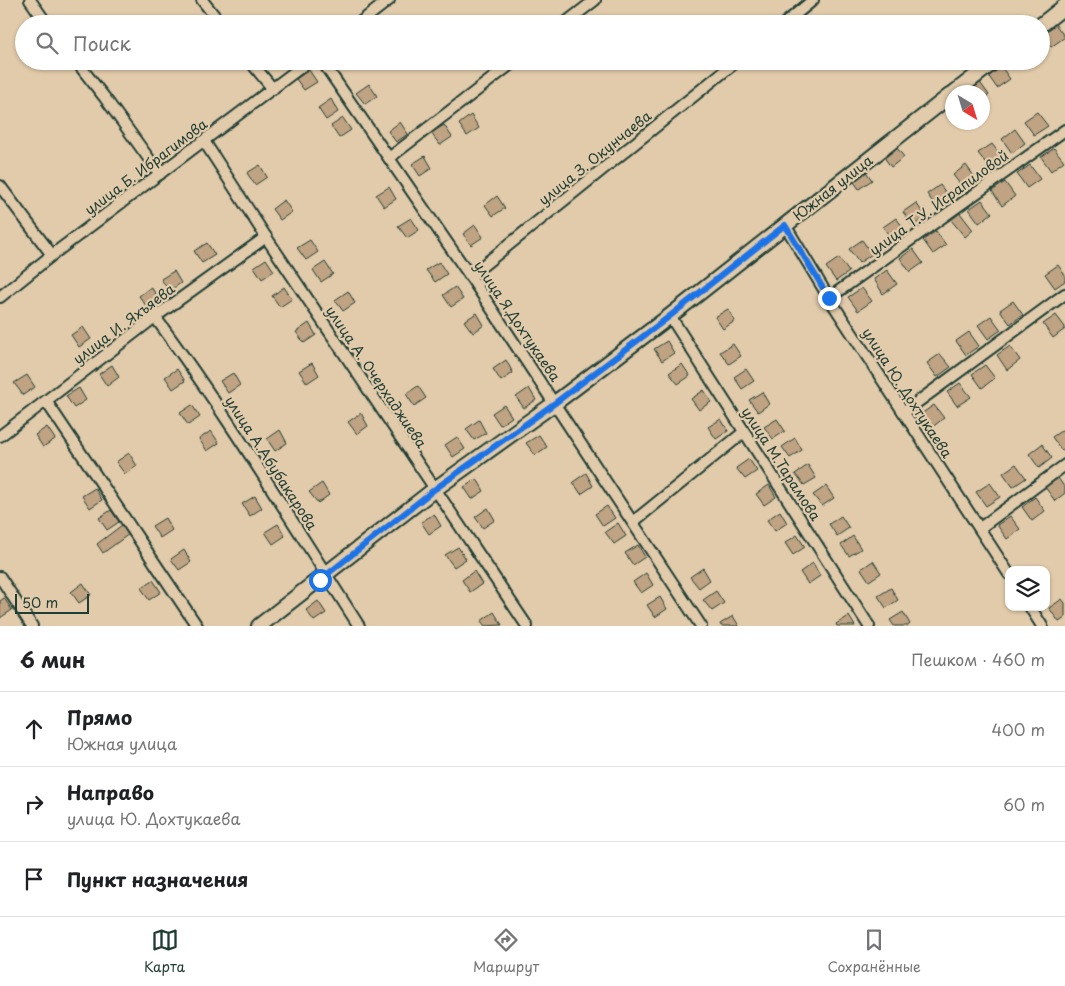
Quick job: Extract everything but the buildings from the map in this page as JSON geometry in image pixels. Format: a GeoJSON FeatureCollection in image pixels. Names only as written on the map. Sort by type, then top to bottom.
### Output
{"type":"FeatureCollection","features":[{"type":"Feature","properties":{"kind":"main road"},"geometry":{"type":"LineString","coordinates":[[1050,18],[1064,8]]}},
{"type":"Feature","properties":{"kind":"main road","name":"Южная улица"},"geometry":{"type":"LineString","coordinates":[[964,85],[983,70]]}},
{"type":"Feature","properties":{"kind":"main road","name":"Южная улица"},"geometry":{"type":"LineString","coordinates":[[259,626],[435,489],[555,403],[670,316],[945,100]]}},
{"type":"Feature","properties":{"kind":"street"},"geometry":{"type":"LineString","coordinates":[[30,0],[41,15]]}},
{"type":"Feature","properties":{"kind":"street"},"geometry":{"type":"LineString","coordinates":[[202,0],[214,15]]}},
{"type":"Feature","properties":{"kind":"street"},"geometry":{"type":"LineString","coordinates":[[576,15],[595,0]]}},
{"type":"Feature","properties":{"kind":"street"},"geometry":{"type":"LineString","coordinates":[[795,15],[813,0]]}},
{"type":"Feature","properties":{"kind":"street"},"geometry":{"type":"LineString","coordinates":[[368,15],[383,2]]}},
{"type":"Feature","properties":{"kind":"street"},"geometry":{"type":"LineString","coordinates":[[83,70],[160,174]]}},
{"type":"Feature","properties":{"kind":"street"},"geometry":{"type":"LineString","coordinates":[[257,70],[273,89]]}},
{"type":"Feature","properties":{"kind":"street","name":"улица Б. Ибрагимова"},"geometry":{"type":"LineString","coordinates":[[0,297],[52,255],[298,70]]}},
{"type":"Feature","properties":{"kind":"street","name":"улица Я.Дохтукаева"},"geometry":{"type":"LineString","coordinates":[[328,70],[470,276],[701,626]]}},
{"type":"Feature","properties":{"kind":"street"},"geometry":{"type":"LineString","coordinates":[[389,158],[503,70]]}},
{"type":"Feature","properties":{"kind":"street","name":"улица З. Окунчаева"},"geometry":{"type":"LineString","coordinates":[[470,276],[726,70]]}},
{"type":"Feature","properties":{"kind":"street","name":"улица Т.У. Исрапиловой"},"geometry":{"type":"LineString","coordinates":[[829,298],[1065,130]]}},
{"type":"Feature","properties":{"kind":"street","name":"улица А. Очерхаджиева"},"geometry":{"type":"LineString","coordinates":[[204,141],[266,237],[528,626]]}},
{"type":"Feature","properties":{"kind":"street"},"geometry":{"type":"LineString","coordinates":[[0,186],[52,255]]}},
{"type":"Feature","properties":{"kind":"street","name":"улица Ю. Дохтукаева"},"geometry":{"type":"LineString","coordinates":[[785,225],[829,298],[1005,568]]}},
{"type":"Feature","properties":{"kind":"street","name":"улица И. Яхъяева"},"geometry":{"type":"LineString","coordinates":[[0,436],[155,317],[266,237]]}},
{"type":"Feature","properties":{"kind":"street"},"geometry":{"type":"LineString","coordinates":[[904,412],[1065,294]]}},
{"type":"Feature","properties":{"kind":"street","name":"улица М.Тарамова"},"geometry":{"type":"LineString","coordinates":[[670,316],[869,626]]}},
{"type":"Feature","properties":{"kind":"street","name":"улица А.Абубакарова"},"geometry":{"type":"LineString","coordinates":[[155,317],[237,433],[360,626]]}},
{"type":"Feature","properties":{"kind":"street"},"geometry":{"type":"LineString","coordinates":[[46,401],[197,626]]}},
{"type":"Feature","properties":{"kind":"street"},"geometry":{"type":"LineString","coordinates":[[633,522],[744,432]]}},
{"type":"Feature","properties":{"kind":"street"},"geometry":{"type":"LineString","coordinates":[[980,528],[1065,465]]}},
{"type":"Feature","properties":{"kind":"street"},"geometry":{"type":"LineString","coordinates":[[0,577],[32,626]]}},
{"type":"Feature","properties":{"kind":"street"},"geometry":{"type":"LineString","coordinates":[[1033,611],[1042,626]]}},
{"type":"Feature","properties":{"kind":"route"},"geometry":{"type":"LineString","coordinates":[[320,580],[435,489],[555,403],[670,316],[785,225],[829,298]]}}]}
